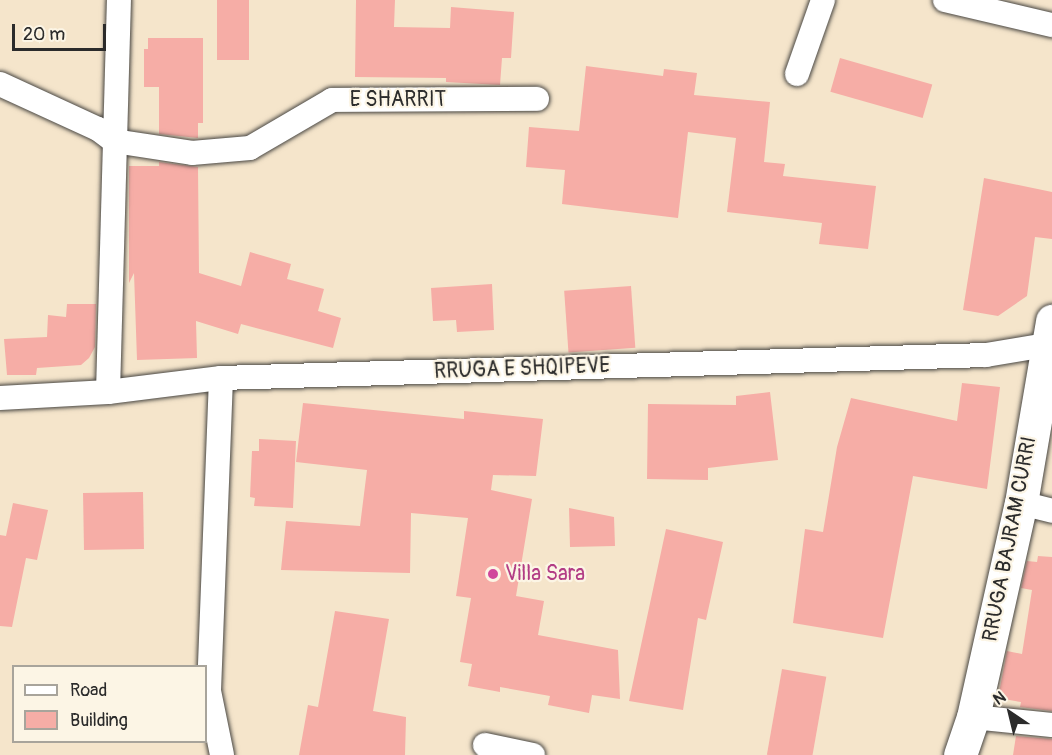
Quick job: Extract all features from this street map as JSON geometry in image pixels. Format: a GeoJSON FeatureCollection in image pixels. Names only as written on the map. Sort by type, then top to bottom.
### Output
{"type":"FeatureCollection","features":[{"type":"Feature","properties":{"kind":"main road","name":"RRUGA BAJRAM CURRI"},"geometry":{"type":"LineString","coordinates":[[960,755],[972,717],[1021,503],[1050,337]]}},
{"type":"Feature","properties":{"kind":"street"},"geometry":{"type":"LineString","coordinates":[[108,392],[119,0]]}},
{"type":"Feature","properties":{"kind":"street"},"geometry":{"type":"LineString","coordinates":[[797,74],[824,0]]}},
{"type":"Feature","properties":{"kind":"street"},"geometry":{"type":"LineString","coordinates":[[945,0],[1052,25]]}},
{"type":"Feature","properties":{"kind":"street","name":"E SHARRIT"},"geometry":{"type":"LineString","coordinates":[[0,84],[98,129],[114,141],[192,153],[250,148],[332,100],[537,99]]}},
{"type":"Feature","properties":{"kind":"street","name":"RRUGA E SHQIPEVE"},"geometry":{"type":"LineString","coordinates":[[0,398],[108,392],[221,378],[986,355],[1050,337]]}},
{"type":"Feature","properties":{"kind":"street"},"geometry":{"type":"LineString","coordinates":[[221,378],[209,691],[222,755]]}},
{"type":"Feature","properties":{"kind":"street"},"geometry":{"type":"LineString","coordinates":[[1021,503],[1052,511]]}},
{"type":"Feature","properties":{"kind":"street"},"geometry":{"type":"LineString","coordinates":[[972,717],[1052,725]]}},
{"type":"Feature","properties":{"kind":"street"},"geometry":{"type":"LineString","coordinates":[[485,745],[533,755]]}},
{"type":"Feature","properties":{"kind":"building"},"geometry":{"type":"Polygon","coordinates":[[[217,0],[249,0],[249,60],[217,60],[217,0]]]}},
{"type":"Feature","properties":{"kind":"building"},"geometry":{"type":"Polygon","coordinates":[[[356,0],[395,0],[394,27],[450,28],[451,7],[514,12],[511,58],[502,58],[500,85],[446,82],[446,78],[355,77],[356,0]]]}},
{"type":"Feature","properties":{"kind":"building"},"geometry":{"type":"Polygon","coordinates":[[[148,38],[203,38],[203,123],[198,123],[198,138],[159,134],[159,87],[144,87],[144,49],[148,49],[148,38]]]}},
{"type":"Feature","properties":{"kind":"building"},"geometry":{"type":"Polygon","coordinates":[[[840,58],[932,84],[923,118],[830,92],[840,58]]]}},
{"type":"Feature","properties":{"kind":"building"},"geometry":{"type":"Polygon","coordinates":[[[586,66],[663,76],[664,69],[697,73],[694,95],[770,102],[764,162],[785,164],[783,176],[876,186],[868,249],[819,244],[822,223],[727,212],[736,138],[688,132],[678,218],[562,204],[565,170],[526,167],[529,127],[579,131],[586,66]]]}},
{"type":"Feature","properties":{"kind":"building"},"geometry":{"type":"Polygon","coordinates":[[[159,162],[198,167],[199,273],[241,286],[250,252],[291,264],[287,279],[324,289],[318,311],[341,318],[333,348],[241,324],[238,334],[196,321],[197,358],[137,360],[134,273],[129,283],[129,166],[159,166],[159,162]]]}},
{"type":"Feature","properties":{"kind":"building"},"geometry":{"type":"Polygon","coordinates":[[[984,178],[1052,192],[1052,239],[1035,237],[1027,296],[998,316],[963,310],[984,178]]]}},
{"type":"Feature","properties":{"kind":"building"},"geometry":{"type":"Polygon","coordinates":[[[492,284],[494,330],[457,332],[456,320],[433,321],[431,288],[492,284]]]}},
{"type":"Feature","properties":{"kind":"building"},"geometry":{"type":"Polygon","coordinates":[[[631,286],[635,348],[568,353],[564,291],[631,286]]]}},
{"type":"Feature","properties":{"kind":"building"},"geometry":{"type":"Polygon","coordinates":[[[67,304],[96,304],[95,347],[89,358],[81,365],[37,368],[36,375],[7,375],[4,339],[47,337],[48,315],[66,317],[67,304]]]}},
{"type":"Feature","properties":{"kind":"building"},"geometry":{"type":"Polygon","coordinates":[[[962,383],[1000,387],[987,489],[913,476],[883,638],[793,623],[805,529],[823,532],[837,447],[851,398],[957,421],[962,383]]]}},
{"type":"Feature","properties":{"kind":"building"},"geometry":{"type":"Polygon","coordinates":[[[770,392],[778,460],[708,468],[708,480],[647,479],[648,404],[736,405],[736,396],[770,392]]]}},
{"type":"Feature","properties":{"kind":"building"},"geometry":{"type":"Polygon","coordinates":[[[303,403],[464,419],[464,411],[543,419],[536,476],[493,475],[491,490],[532,499],[516,596],[544,601],[538,635],[618,650],[620,699],[592,695],[589,713],[548,705],[550,696],[500,687],[500,692],[468,686],[472,664],[460,662],[471,598],[456,596],[468,518],[411,513],[410,573],[281,570],[286,521],[360,526],[367,470],[296,462],[303,403]]]}},
{"type":"Feature","properties":{"kind":"building"},"geometry":{"type":"Polygon","coordinates":[[[259,439],[296,441],[293,508],[254,506],[255,498],[250,497],[252,451],[259,451],[259,439]]]}},
{"type":"Feature","properties":{"kind":"building"},"geometry":{"type":"Polygon","coordinates":[[[143,492],[144,549],[84,550],[83,493],[143,492]]]}},
{"type":"Feature","properties":{"kind":"building"},"geometry":{"type":"Polygon","coordinates":[[[13,503],[48,510],[37,560],[26,558],[12,627],[0,626],[0,535],[6,536],[13,503]]]}},
{"type":"Feature","properties":{"kind":"building"},"geometry":{"type":"Polygon","coordinates":[[[569,508],[614,517],[615,546],[570,547],[569,508]]]}},
{"type":"Feature","properties":{"kind":"building"},"geometry":{"type":"Polygon","coordinates":[[[666,529],[723,542],[706,620],[698,618],[683,710],[629,701],[666,529]]]}},
{"type":"Feature","properties":{"kind":"building"},"geometry":{"type":"Polygon","coordinates":[[[1038,556],[1052,557],[1052,711],[1020,707],[1021,702],[998,698],[1007,651],[1022,654],[1032,590],[1021,588],[1027,561],[1037,562],[1038,556]]]}},
{"type":"Feature","properties":{"kind":"building"},"geometry":{"type":"Polygon","coordinates":[[[335,611],[389,619],[373,711],[406,717],[405,755],[299,755],[308,705],[318,707],[335,611]]]}},
{"type":"Feature","properties":{"kind":"building"},"geometry":{"type":"Polygon","coordinates":[[[782,669],[826,677],[813,755],[767,755],[782,669]]]}},
{"type":"Feature","properties":{"kind":"building"},"geometry":{"type":"Polygon","coordinates":[[[1016,736],[1052,739],[1052,755],[1013,755],[1016,736]]]}},
{"type":"Feature","properties":{"kind":"place","name":"Villa Sara"},"geometry":{"type":"Point","coordinates":[493,574]}}]}
